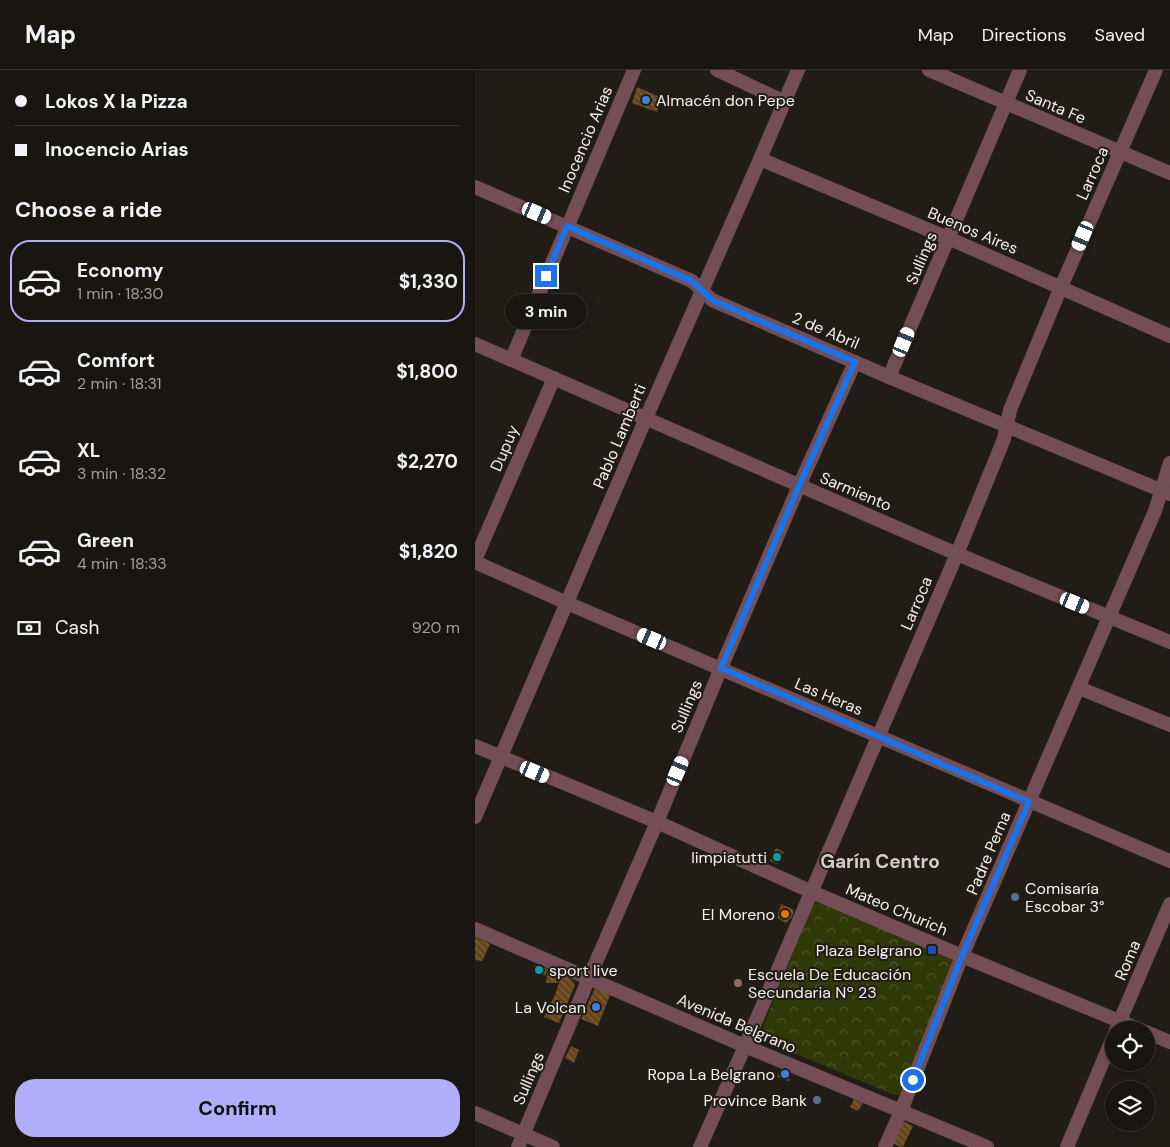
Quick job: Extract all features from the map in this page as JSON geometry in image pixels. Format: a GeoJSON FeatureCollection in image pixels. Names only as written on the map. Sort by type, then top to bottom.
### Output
{"type":"FeatureCollection","features":[{"type":"Feature","properties":{"kind":"street","name":"Inocencio Arias"},"geometry":{"type":"LineString","coordinates":[[511,360],[634,70]]}},
{"type":"Feature","properties":{"kind":"street"},"geometry":{"type":"LineString","coordinates":[[717,70],[785,102]]}},
{"type":"Feature","properties":{"kind":"street","name":"Pablo Lamberti"},"geometry":{"type":"LineString","coordinates":[[475,816],[798,70]]}},
{"type":"Feature","properties":{"kind":"street","name":"Santa Fe"},"geometry":{"type":"LineString","coordinates":[[929,70],[1170,173]]}},
{"type":"Feature","properties":{"kind":"street","name":"Sullings"},"geometry":{"type":"LineString","coordinates":[[889,377],[1021,70]]}},
{"type":"Feature","properties":{"kind":"street","name":"Larroca"},"geometry":{"type":"LineString","coordinates":[[701,1147],[957,554],[1004,439],[1010,410],[1061,287],[1156,70]]}},
{"type":"Feature","properties":{"kind":"street","name":"Buenos Aires"},"geometry":{"type":"LineString","coordinates":[[761,158],[949,238],[1170,336]]}},
{"type":"Feature","properties":{"kind":"street","name":"2 de Abril"},"geometry":{"type":"LineString","coordinates":[[475,187],[692,281],[712,300],[889,377],[1165,492]]}},
{"type":"Feature","properties":{"kind":"street","name":"Sarmiento"},"geometry":{"type":"LineString","coordinates":[[475,344],[957,554],[1170,642]]}},
{"type":"Feature","properties":{"kind":"street","name":"Sullings"},"geometry":{"type":"LineString","coordinates":[[520,1140],[799,486],[855,362]]}},
{"type":"Feature","properties":{"kind":"street","name":"Dupuy"},"geometry":{"type":"LineString","coordinates":[[475,561],[554,378]]}},
{"type":"Feature","properties":{"kind":"street","name":"Padre Perna"},"geometry":{"type":"LineString","coordinates":[[885,1147],[962,956],[1155,511],[1165,492],[1170,463]]}},
{"type":"Feature","properties":{"kind":"street","name":"Las Heras"},"geometry":{"type":"LineString","coordinates":[[475,561],[567,603],[1170,861]]}},
{"type":"Feature","properties":{"kind":"street"},"geometry":{"type":"LineString","coordinates":[[1079,688],[1170,725]]}},
{"type":"Feature","properties":{"kind":"street","name":"Mateo Churich"},"geometry":{"type":"LineString","coordinates":[[475,746],[657,822],[812,892],[1109,1021]]}},
{"type":"Feature","properties":{"kind":"street","name":"Roma"},"geometry":{"type":"LineString","coordinates":[[1120,1021],[1170,904]]}},
{"type":"Feature","properties":{"kind":"street","name":"Avenida Belgrano"},"geometry":{"type":"LineString","coordinates":[[475,928],[745,1046],[987,1147]]}},
{"type":"Feature","properties":{"kind":"street"},"geometry":{"type":"LineString","coordinates":[[1155,1036],[1170,1042]]}},
{"type":"Feature","properties":{"kind":"street"},"geometry":{"type":"LineString","coordinates":[[1067,1147],[1105,1056]]}},
{"type":"Feature","properties":{"kind":"street"},"geometry":{"type":"LineString","coordinates":[[475,1113],[520,1140],[553,1147]]}},
{"type":"Feature","properties":{"kind":"green space"},"geometry":{"type":"Polygon","coordinates":[[[816,903],[952,959],[953,964],[898,1095],[894,1095],[763,1040],[760,1037],[813,905],[816,903]]]}},
{"type":"Feature","properties":{"kind":"building","name":"Almacén don Pepe"},"geometry":{"type":"Polygon","coordinates":[[[637,87],[660,97],[657,112],[632,103],[637,87]]]}},
{"type":"Feature","properties":{"kind":"building","name":"limpiatutti"},"geometry":{"type":"Polygon","coordinates":[[[776,848],[784,852],[777,864],[770,861],[776,848]]]}},
{"type":"Feature","properties":{"kind":"building","name":"El Moreno"},"geometry":{"type":"Polygon","coordinates":[[[781,904],[794,910],[792,917],[786,923],[777,918],[781,904]]]}},
{"type":"Feature","properties":{"kind":"building"},"geometry":{"type":"Polygon","coordinates":[[[475,937],[490,944],[482,961],[475,960],[475,937]]]}},
{"type":"Feature","properties":{"kind":"building"},"geometry":{"type":"Polygon","coordinates":[[[539,965],[548,969],[545,976],[535,972],[539,965]]]}},
{"type":"Feature","properties":{"kind":"building"},"geometry":{"type":"Polygon","coordinates":[[[548,969],[561,973],[557,983],[546,983],[548,969]]]}},
{"type":"Feature","properties":{"kind":"building"},"geometry":{"type":"Polygon","coordinates":[[[561,973],[572,980],[575,985],[559,1023],[544,1017],[556,993],[561,973]]]}},
{"type":"Feature","properties":{"kind":"building","name":"La Volcan"},"geometry":{"type":"Polygon","coordinates":[[[595,988],[610,995],[598,1026],[581,1019],[595,988]]]}},
{"type":"Feature","properties":{"kind":"building"},"geometry":{"type":"Polygon","coordinates":[[[571,1046],[579,1050],[574,1063],[565,1058],[571,1046]]]}},
{"type":"Feature","properties":{"kind":"building","name":"Ropa La Belgrano"},"geometry":{"type":"Polygon","coordinates":[[[781,1068],[791,1071],[789,1081],[777,1077],[781,1068]]]}},
{"type":"Feature","properties":{"kind":"building"},"geometry":{"type":"Polygon","coordinates":[[[854,1099],[863,1103],[858,1111],[850,1107],[854,1099]]]}},
{"type":"Feature","properties":{"kind":"building"},"geometry":{"type":"Polygon","coordinates":[[[902,1121],[913,1126],[903,1147],[900,1147],[893,1143],[902,1121]]]}},
{"type":"Feature","properties":{"kind":"place","name":"Almacén don Pepe"},"geometry":{"type":"Point","coordinates":[646,100]}},
{"type":"Feature","properties":{"kind":"place","name":"limpiatutti"},"geometry":{"type":"Point","coordinates":[777,857]}},
{"type":"Feature","properties":{"kind":"place","name":"Comisaría Escobar 3°"},"geometry":{"type":"Point","coordinates":[1015,897]}},
{"type":"Feature","properties":{"kind":"place","name":"El Moreno"},"geometry":{"type":"Point","coordinates":[785,914]}},
{"type":"Feature","properties":{"kind":"place","name":"Plaza Belgrano"},"geometry":{"type":"Point","coordinates":[932,950]}},
{"type":"Feature","properties":{"kind":"place","name":"sport live"},"geometry":{"type":"Point","coordinates":[539,970]}},
{"type":"Feature","properties":{"kind":"place","name":"Escuela De Educación Secundaria Nº 23"},"geometry":{"type":"Point","coordinates":[738,983]}},
{"type":"Feature","properties":{"kind":"place","name":"La Volcan"},"geometry":{"type":"Point","coordinates":[596,1007]}},
{"type":"Feature","properties":{"kind":"place","name":"Ropa La Belgrano"},"geometry":{"type":"Point","coordinates":[785,1074]}},
{"type":"Feature","properties":{"kind":"place","name":"Province Bank"},"geometry":{"type":"Point","coordinates":[817,1100]}},
{"type":"Feature","properties":{"kind":"district","name":"Garín Centro"},"geometry":{"type":"Point","coordinates":[880,861]}},
{"type":"Feature","properties":{"kind":"route"},"geometry":{"type":"LineString","coordinates":[[546,276],[567,226],[692,281],[712,300],[855,362],[799,486],[721,668],[1029,802],[962,956],[913,1080]]}}]}
